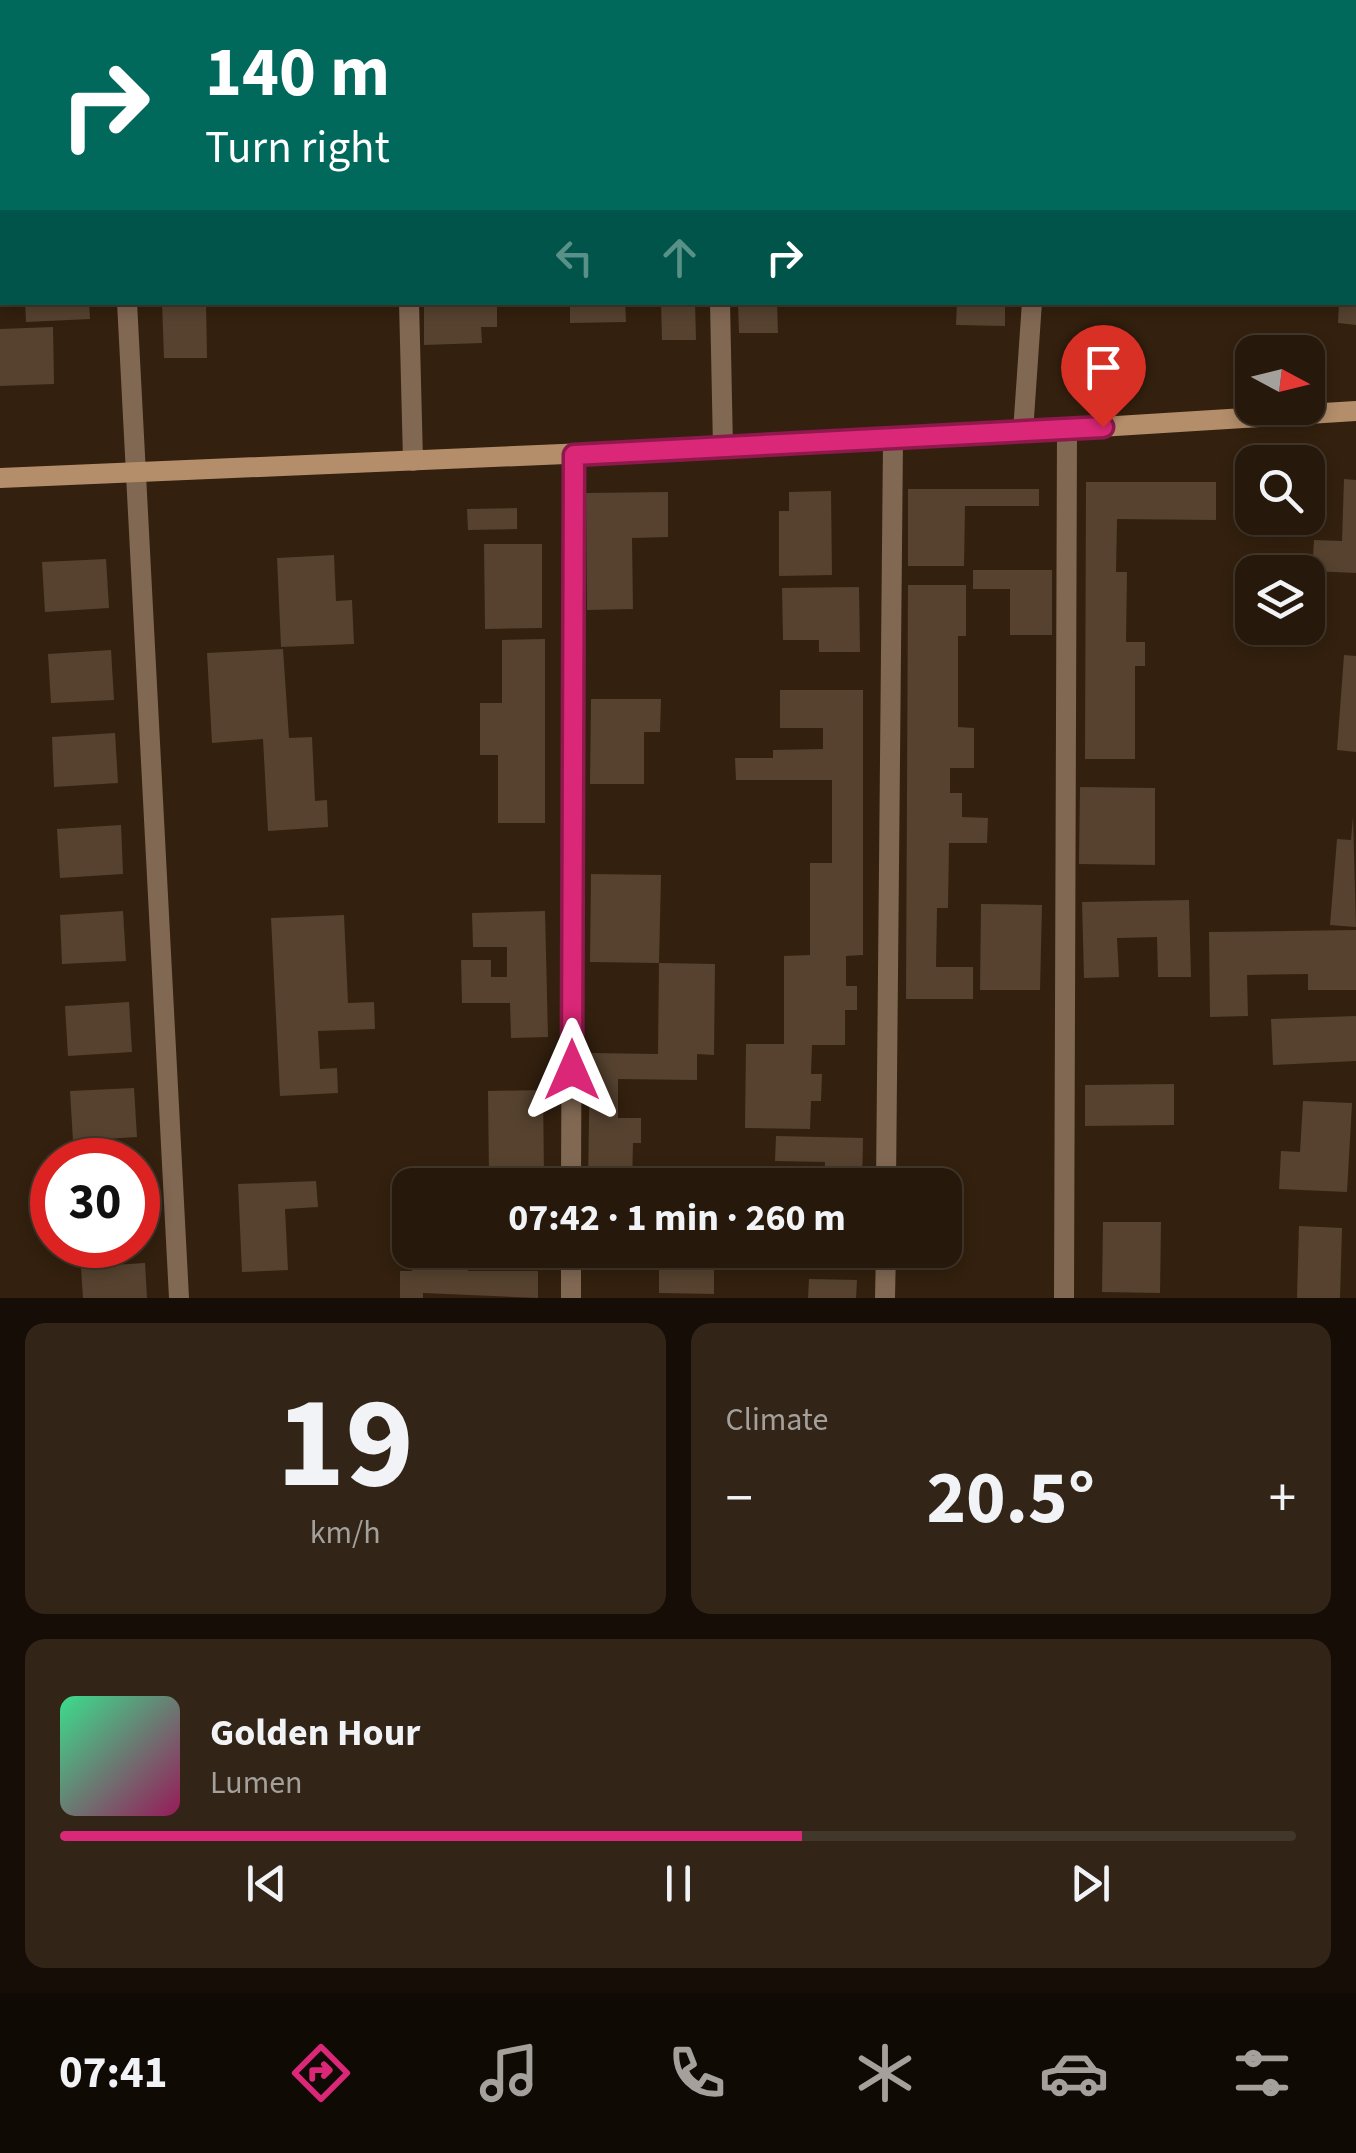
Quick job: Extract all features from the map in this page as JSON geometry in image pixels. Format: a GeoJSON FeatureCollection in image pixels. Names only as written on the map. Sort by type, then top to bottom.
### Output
{"type":"FeatureCollection","features":[{"type":"Feature","properties":{"kind":"street"},"geometry":{"type":"LineString","coordinates":[[127,305],[179,1298]]}},
{"type":"Feature","properties":{"kind":"street"},"geometry":{"type":"LineString","coordinates":[[409,305],[413,461]]}},
{"type":"Feature","properties":{"kind":"street"},"geometry":{"type":"LineString","coordinates":[[720,305],[723,448]]}},
{"type":"Feature","properties":{"kind":"street"},"geometry":{"type":"LineString","coordinates":[[1024,432],[1032,305]]}},
{"type":"Feature","properties":{"kind":"street"},"geometry":{"type":"LineString","coordinates":[[0,478],[893,440],[1356,412]]}},
{"type":"Feature","properties":{"kind":"street"},"geometry":{"type":"LineString","coordinates":[[1064,1298],[1066,429]]}},
{"type":"Feature","properties":{"kind":"street"},"geometry":{"type":"LineString","coordinates":[[886,1168],[893,440]]}},
{"type":"Feature","properties":{"kind":"street"},"geometry":{"type":"LineString","coordinates":[[571,1168],[574,455]]}},
{"type":"Feature","properties":{"kind":"street"},"geometry":{"type":"LineString","coordinates":[[571,1268],[571,1298]]}},
{"type":"Feature","properties":{"kind":"street"},"geometry":{"type":"LineString","coordinates":[[885,1298],[886,1268]]}},
{"type":"Feature","properties":{"kind":"building"},"geometry":{"type":"Polygon","coordinates":[[[25,305],[89,305],[90,319],[26,322],[25,305]]]}},
{"type":"Feature","properties":{"kind":"building"},"geometry":{"type":"Polygon","coordinates":[[[162,305],[206,305],[207,358],[164,358],[162,305]]]}},
{"type":"Feature","properties":{"kind":"building"},"geometry":{"type":"Polygon","coordinates":[[[424,305],[497,305],[497,327],[481,327],[482,343],[424,345],[424,305]]]}},
{"type":"Feature","properties":{"kind":"building"},"geometry":{"type":"Polygon","coordinates":[[[570,305],[625,305],[626,322],[570,323],[570,305]]]}},
{"type":"Feature","properties":{"kind":"building"},"geometry":{"type":"Polygon","coordinates":[[[661,305],[695,305],[696,340],[662,340],[661,305]]]}},
{"type":"Feature","properties":{"kind":"building"},"geometry":{"type":"Polygon","coordinates":[[[738,305],[777,305],[778,333],[739,333],[738,305]]]}},
{"type":"Feature","properties":{"kind":"building"},"geometry":{"type":"Polygon","coordinates":[[[957,305],[1005,305],[1005,326],[956,325],[957,305]]]}},
{"type":"Feature","properties":{"kind":"building"},"geometry":{"type":"Polygon","coordinates":[[[1339,305],[1356,305],[1356,325],[1338,323],[1339,305]]]}},
{"type":"Feature","properties":{"kind":"building"},"geometry":{"type":"Polygon","coordinates":[[[53,327],[54,384],[0,386],[0,329],[53,327]]]}},
{"type":"Feature","properties":{"kind":"building"},"geometry":{"type":"Polygon","coordinates":[[[1344,479],[1356,480],[1356,573],[1325,572],[1325,555],[1313,555],[1314,540],[1342,541],[1344,479]]]}},
{"type":"Feature","properties":{"kind":"building"},"geometry":{"type":"Polygon","coordinates":[[[1086,482],[1216,482],[1216,520],[1117,519],[1116,572],[1127,572],[1126,642],[1145,642],[1145,666],[1135,666],[1135,759],[1085,759],[1086,482]]]}},
{"type":"Feature","properties":{"kind":"building"},"geometry":{"type":"Polygon","coordinates":[[[908,489],[1039,489],[1039,506],[965,506],[964,566],[908,566],[908,489]]]}},
{"type":"Feature","properties":{"kind":"building"},"geometry":{"type":"Polygon","coordinates":[[[831,491],[832,575],[779,576],[779,511],[789,511],[789,492],[831,491]]]}},
{"type":"Feature","properties":{"kind":"building"},"geometry":{"type":"Polygon","coordinates":[[[668,492],[668,537],[632,538],[633,609],[587,610],[586,493],[668,492]]]}},
{"type":"Feature","properties":{"kind":"building"},"geometry":{"type":"Polygon","coordinates":[[[517,508],[517,529],[468,530],[467,509],[517,508]]]}},
{"type":"Feature","properties":{"kind":"building"},"geometry":{"type":"Polygon","coordinates":[[[484,544],[542,544],[542,628],[485,629],[484,544]]]}},
{"type":"Feature","properties":{"kind":"building"},"geometry":{"type":"Polygon","coordinates":[[[334,555],[336,601],[352,600],[354,644],[281,647],[277,558],[334,555]]]}},
{"type":"Feature","properties":{"kind":"building"},"geometry":{"type":"Polygon","coordinates":[[[106,559],[109,608],[45,612],[42,562],[106,559]]]}},
{"type":"Feature","properties":{"kind":"building"},"geometry":{"type":"Polygon","coordinates":[[[973,570],[1052,570],[1052,635],[1010,635],[1010,589],[973,589],[973,570]]]}},
{"type":"Feature","properties":{"kind":"building"},"geometry":{"type":"Polygon","coordinates":[[[908,585],[966,585],[966,636],[958,636],[958,727],[974,728],[974,768],[950,768],[950,793],[962,793],[962,817],[988,818],[987,843],[949,843],[948,908],[937,908],[936,967],[973,967],[973,999],[906,999],[908,585]]]}},
{"type":"Feature","properties":{"kind":"building"},"geometry":{"type":"Polygon","coordinates":[[[859,587],[860,652],[819,652],[819,640],[783,640],[782,588],[859,587]]]}},
{"type":"Feature","properties":{"kind":"building"},"geometry":{"type":"Polygon","coordinates":[[[545,639],[545,823],[498,823],[498,755],[480,755],[480,703],[502,703],[502,640],[545,639]]]}},
{"type":"Feature","properties":{"kind":"building"},"geometry":{"type":"Polygon","coordinates":[[[283,649],[289,738],[312,737],[315,801],[327,800],[328,827],[268,831],[263,739],[212,743],[207,653],[283,649]]]}},
{"type":"Feature","properties":{"kind":"building"},"geometry":{"type":"Polygon","coordinates":[[[111,650],[114,700],[51,703],[48,654],[111,650]]]}},
{"type":"Feature","properties":{"kind":"building"},"geometry":{"type":"Polygon","coordinates":[[[1344,655],[1356,656],[1356,752],[1337,750],[1344,655]]]}},
{"type":"Feature","properties":{"kind":"building"},"geometry":{"type":"Polygon","coordinates":[[[780,690],[863,690],[863,955],[846,956],[846,986],[857,986],[857,1010],[845,1010],[845,1045],[812,1045],[811,1074],[822,1074],[821,1101],[811,1101],[810,1129],[745,1128],[746,1044],[784,1044],[784,956],[810,955],[810,863],[832,863],[832,780],[736,780],[735,758],[773,758],[773,750],[823,749],[823,728],[780,728],[780,690]]]}},
{"type":"Feature","properties":{"kind":"building"},"geometry":{"type":"Polygon","coordinates":[[[591,699],[661,699],[660,732],[644,732],[644,784],[590,784],[591,699]]]}},
{"type":"Feature","properties":{"kind":"building"},"geometry":{"type":"Polygon","coordinates":[[[115,733],[118,783],[54,787],[52,737],[115,733]]]}},
{"type":"Feature","properties":{"kind":"building"},"geometry":{"type":"Polygon","coordinates":[[[1080,787],[1155,788],[1155,865],[1079,864],[1080,787]]]}},
{"type":"Feature","properties":{"kind":"building"},"geometry":{"type":"Polygon","coordinates":[[[1353,816],[1356,927],[1330,925],[1337,839],[1351,840],[1353,816]]]}},
{"type":"Feature","properties":{"kind":"building"},"geometry":{"type":"Polygon","coordinates":[[[121,825],[123,874],[60,878],[57,829],[121,825]]]}},
{"type":"Feature","properties":{"kind":"building"},"geometry":{"type":"Polygon","coordinates":[[[591,874],[661,875],[659,963],[590,962],[591,874]]]}},
{"type":"Feature","properties":{"kind":"building"},"geometry":{"type":"Polygon","coordinates":[[[1189,900],[1191,977],[1158,977],[1157,937],[1117,938],[1119,977],[1084,978],[1082,902],[1189,900]]]}},
{"type":"Feature","properties":{"kind":"building"},"geometry":{"type":"Polygon","coordinates":[[[981,904],[1042,905],[1040,990],[980,990],[981,904]]]}},
{"type":"Feature","properties":{"kind":"building"},"geometry":{"type":"Polygon","coordinates":[[[123,911],[126,961],[62,964],[60,915],[123,911]]]}},
{"type":"Feature","properties":{"kind":"building"},"geometry":{"type":"Polygon","coordinates":[[[545,911],[548,1037],[511,1038],[510,1003],[462,1003],[461,960],[491,960],[491,977],[507,977],[507,947],[473,947],[472,913],[545,911]]]}},
{"type":"Feature","properties":{"kind":"building"},"geometry":{"type":"Polygon","coordinates":[[[344,915],[348,1003],[374,1002],[375,1029],[318,1031],[320,1069],[337,1068],[338,1093],[280,1096],[271,918],[344,915]]]}},
{"type":"Feature","properties":{"kind":"building"},"geometry":{"type":"Polygon","coordinates":[[[1356,930],[1356,990],[1308,990],[1308,974],[1247,975],[1248,1016],[1210,1017],[1209,932],[1356,930]]]}},
{"type":"Feature","properties":{"kind":"building"},"geometry":{"type":"Polygon","coordinates":[[[659,963],[715,964],[714,1055],[697,1054],[697,1080],[618,1079],[618,1118],[641,1118],[641,1143],[633,1143],[632,1168],[588,1168],[590,1053],[658,1054],[659,963]]]}},
{"type":"Feature","properties":{"kind":"building"},"geometry":{"type":"Polygon","coordinates":[[[129,1002],[132,1052],[68,1056],[65,1006],[129,1002]]]}},
{"type":"Feature","properties":{"kind":"building"},"geometry":{"type":"Polygon","coordinates":[[[1356,1016],[1356,1061],[1273,1065],[1271,1019],[1356,1016]]]}},
{"type":"Feature","properties":{"kind":"building"},"geometry":{"type":"Polygon","coordinates":[[[1174,1084],[1174,1125],[1085,1126],[1085,1085],[1174,1084]]]}},
{"type":"Feature","properties":{"kind":"building"},"geometry":{"type":"Polygon","coordinates":[[[134,1088],[137,1137],[73,1138],[70,1091],[134,1088]]]}},
{"type":"Feature","properties":{"kind":"building"},"geometry":{"type":"Polygon","coordinates":[[[543,1090],[544,1168],[489,1168],[488,1091],[543,1090]]]}},
{"type":"Feature","properties":{"kind":"building"},"geometry":{"type":"Polygon","coordinates":[[[1303,1101],[1352,1103],[1347,1192],[1279,1189],[1281,1151],[1300,1152],[1303,1101]]]}},
{"type":"Feature","properties":{"kind":"building"},"geometry":{"type":"Polygon","coordinates":[[[776,1136],[863,1138],[862,1168],[825,1168],[825,1162],[775,1161],[776,1136]]]}},
{"type":"Feature","properties":{"kind":"building"},"geometry":{"type":"Polygon","coordinates":[[[316,1181],[318,1207],[285,1209],[288,1270],[242,1272],[238,1184],[316,1181]]]}},
{"type":"Feature","properties":{"kind":"building"},"geometry":{"type":"Polygon","coordinates":[[[1103,1222],[1161,1222],[1160,1293],[1102,1292],[1103,1222]]]}},
{"type":"Feature","properties":{"kind":"building"},"geometry":{"type":"Polygon","coordinates":[[[1299,1226],[1342,1228],[1340,1298],[1297,1298],[1299,1226]]]}},
{"type":"Feature","properties":{"kind":"building"},"geometry":{"type":"Polygon","coordinates":[[[81,1268],[145,1268],[147,1298],[83,1298],[81,1268]]]}},
{"type":"Feature","properties":{"kind":"building"},"geometry":{"type":"Polygon","coordinates":[[[659,1268],[714,1268],[714,1294],[659,1293],[659,1268]]]}},
{"type":"Feature","properties":{"kind":"building"},"geometry":{"type":"Polygon","coordinates":[[[400,1271],[538,1271],[538,1298],[423,1293],[423,1298],[400,1298],[400,1271]]]}},
{"type":"Feature","properties":{"kind":"building"},"geometry":{"type":"Polygon","coordinates":[[[809,1279],[857,1280],[856,1298],[808,1298],[809,1279]]]}},
{"type":"Feature","properties":{"kind":"route"},"geometry":{"type":"LineString","coordinates":[[572,1070],[574,455],[1103,427]]}}]}
